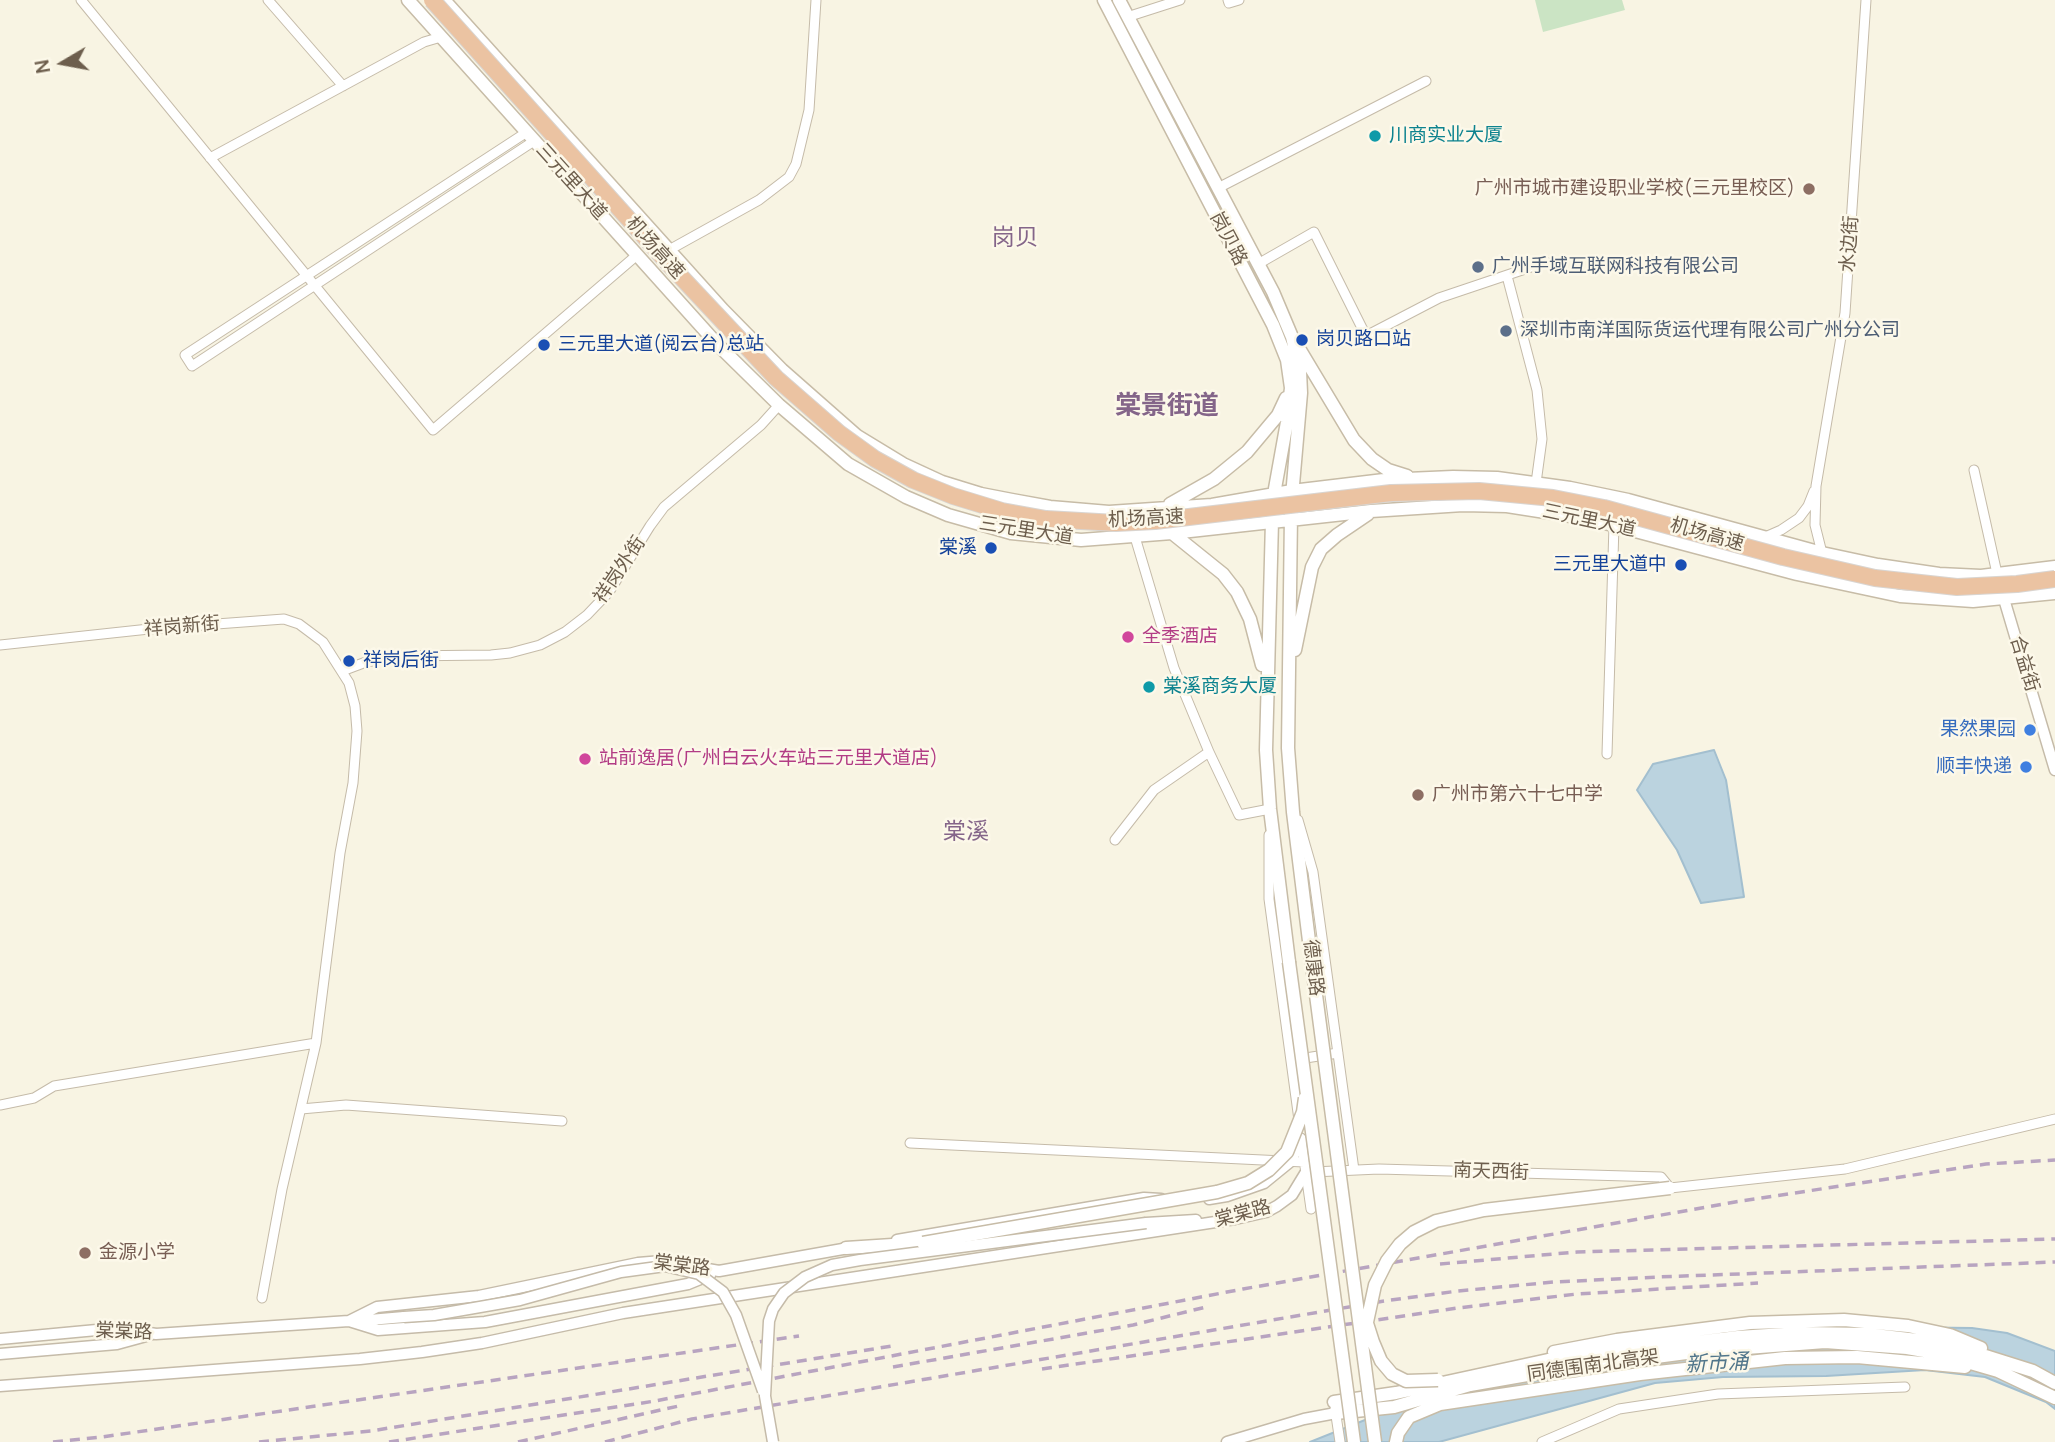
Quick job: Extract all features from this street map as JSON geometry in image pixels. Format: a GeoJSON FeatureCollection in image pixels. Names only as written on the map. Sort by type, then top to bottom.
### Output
{"type":"FeatureCollection","features":[{"type":"Feature","properties":{"kind":"highway","name":"机场高速"},"geometry":{"type":"LineString","coordinates":[[432,0],[776,378],[857,447],[894,470],[935,490],[975,504],[1022,515],[1078,522],[1115,523],[1166,520],[1391,493],[1443,491],[1517,494],[1604,508],[1783,557],[1875,578],[1957,587],[2055,579]]}},
{"type":"Feature","properties":{"kind":"main road","name":"三元里大道"},"geometry":{"type":"LineString","coordinates":[[408,0],[718,345],[779,405],[848,464],[906,497],[948,515],[989,528],[1081,540],[1371,511],[1484,505],[1539,510],[1614,525],[1797,574],[1880,593],[1947,600],[2004,599],[2055,593]]}},
{"type":"Feature","properties":{"kind":"main road","name":"三元里大道"},"geometry":{"type":"LineString","coordinates":[[444,0],[752,341],[857,436],[903,464],[958,487],[1012,500],[1085,510],[1158,510],[1212,505],[1292,491],[1414,478],[1477,477],[1536,482],[1628,500],[1822,553],[1905,569],[1958,575],[1997,575],[2055,567]]}},
{"type":"Feature","properties":{"kind":"main road","name":"岗贝路"},"geometry":{"type":"LineString","coordinates":[[1104,0],[1273,325],[1287,360],[1291,388],[1273,494]]}},
{"type":"Feature","properties":{"kind":"main road","name":"岗贝路"},"geometry":{"type":"LineString","coordinates":[[1119,0],[1258,264],[1292,337],[1300,371],[1301,393],[1292,491]]}},
{"type":"Feature","properties":{"kind":"main road"},"geometry":{"type":"LineString","coordinates":[[545,152],[565,135]]}},
{"type":"Feature","properties":{"kind":"main road"},"geometry":{"type":"LineString","coordinates":[[1292,337],[1336,415],[1354,440],[1372,459],[1388,470],[1414,478]]}},
{"type":"Feature","properties":{"kind":"main road"},"geometry":{"type":"LineString","coordinates":[[1158,510],[1183,499],[1214,479],[1247,452],[1278,415],[1291,388]]}},
{"type":"Feature","properties":{"kind":"main road","name":"德康路"},"geometry":{"type":"LineString","coordinates":[[1292,491],[1288,685],[1288,748],[1292,804],[1375,1442]]}},
{"type":"Feature","properties":{"kind":"main road","name":"德康路"},"geometry":{"type":"LineString","coordinates":[[1273,494],[1266,686],[1270,809],[1354,1442]]}},
{"type":"Feature","properties":{"kind":"main road"},"geometry":{"type":"LineString","coordinates":[[1141,536],[1153,526],[1152,518],[1144,510]]}},
{"type":"Feature","properties":{"kind":"main road"},"geometry":{"type":"LineString","coordinates":[[1288,685],[1312,567],[1321,549],[1371,511]]}},
{"type":"Feature","properties":{"kind":"main road"},"geometry":{"type":"LineString","coordinates":[[1172,533],[1223,574],[1237,592],[1257,640],[1266,686]]}},
{"type":"Feature","properties":{"kind":"main road"},"geometry":{"type":"LineString","coordinates":[[846,1248],[923,1243],[1217,1192],[1248,1183],[1269,1170],[1287,1152],[1303,1112],[1305,1074]]}},
{"type":"Feature","properties":{"kind":"main road"},"geometry":{"type":"LineString","coordinates":[[1367,1322],[1375,1284],[1387,1261],[1414,1232],[1436,1221],[1484,1210],[1670,1188]]}},
{"type":"Feature","properties":{"kind":"main road"},"geometry":{"type":"LineString","coordinates":[[1353,1274],[1381,1361],[1392,1374],[1406,1381],[1421,1382],[1461,1376],[1561,1350],[1616,1340],[1749,1323],[1800,1320],[1887,1323],[1937,1332],[1964,1340],[2033,1371]]}},
{"type":"Feature","properties":{"kind":"main road","name":"同德围南北高架"},"geometry":{"type":"LineString","coordinates":[[1336,1413],[1408,1391],[1549,1366],[1738,1337],[1828,1333],[1866,1334],[1960,1348],[2033,1371],[2055,1383]]}},
{"type":"Feature","properties":{"kind":"main road","name":"同德围南北高架"},"geometry":{"type":"LineString","coordinates":[[1549,1366],[1825,1342],[1907,1348],[1968,1361],[2024,1381],[2055,1398]]}},
{"type":"Feature","properties":{"kind":"main road"},"geometry":{"type":"LineString","coordinates":[[1396,1442],[1398,1433],[1409,1417],[1453,1401],[1698,1367],[1785,1357],[1857,1357],[1998,1371]]}},
{"type":"Feature","properties":{"kind":"street"},"geometry":{"type":"LineString","coordinates":[[80,0],[433,430],[637,255]]}},
{"type":"Feature","properties":{"kind":"street"},"geometry":{"type":"LineString","coordinates":[[268,0],[343,86]]}},
{"type":"Feature","properties":{"kind":"street"},"geometry":{"type":"LineString","coordinates":[[669,250],[775,190],[792,171],[808,110],[816,0]]}},
{"type":"Feature","properties":{"kind":"street"},"geometry":{"type":"LineString","coordinates":[[1128,17],[1180,0]]}},
{"type":"Feature","properties":{"kind":"street"},"geometry":{"type":"LineString","coordinates":[[1228,0],[1229,3],[1240,0]]}},
{"type":"Feature","properties":{"kind":"street","name":"水边街"},"geometry":{"type":"LineString","coordinates":[[1816,486],[1845,313],[1866,0]]}},
{"type":"Feature","properties":{"kind":"street"},"geometry":{"type":"LineString","coordinates":[[210,158],[424,42],[441,37]]}},
{"type":"Feature","properties":{"kind":"street"},"geometry":{"type":"LineString","coordinates":[[1218,188],[1426,81]]}},
{"type":"Feature","properties":{"kind":"street"},"geometry":{"type":"LineString","coordinates":[[530,136],[314,285],[192,366],[185,355],[530,136]]}},
{"type":"Feature","properties":{"kind":"street"},"geometry":{"type":"LineString","coordinates":[[1258,264],[1314,232],[1366,336],[1439,298],[1546,262]]}},
{"type":"Feature","properties":{"kind":"street"},"geometry":{"type":"LineString","coordinates":[[1507,276],[1536,390],[1542,439],[1536,482]]}},
{"type":"Feature","properties":{"kind":"street","name":"祥岗外街"},"geometry":{"type":"LineString","coordinates":[[342,671],[366,662],[399,656],[491,656],[510,653],[540,645],[565,632],[587,615],[609,592],[664,507],[761,425],[779,405]]}},
{"type":"Feature","properties":{"kind":"street"},"geometry":{"type":"LineString","coordinates":[[1973,470],[2004,599]]}},
{"type":"Feature","properties":{"kind":"street"},"geometry":{"type":"LineString","coordinates":[[1765,537],[1782,530],[1799,518],[1808,506],[1816,486]]}},
{"type":"Feature","properties":{"kind":"street"},"geometry":{"type":"LineString","coordinates":[[1816,486],[1815,525],[1822,553]]}},
{"type":"Feature","properties":{"kind":"street"},"geometry":{"type":"LineString","coordinates":[[1607,754],[1614,525]]}},
{"type":"Feature","properties":{"kind":"street"},"geometry":{"type":"LineString","coordinates":[[1141,536],[1174,668],[1209,752],[1239,815],[1270,809],[1269,899],[1311,1209]]}},
{"type":"Feature","properties":{"kind":"street","name":"合益街"},"geometry":{"type":"LineString","coordinates":[[2004,599],[2055,770]]}},
{"type":"Feature","properties":{"kind":"street","name":"祥岗新街"},"geometry":{"type":"LineString","coordinates":[[0,645],[149,629],[284,619],[299,624],[315,635],[342,671],[352,692],[357,750],[316,1044],[282,1189],[262,1298]]}},
{"type":"Feature","properties":{"kind":"street"},"geometry":{"type":"LineString","coordinates":[[1115,840],[1154,790],[1209,752]]}},
{"type":"Feature","properties":{"kind":"street"},"geometry":{"type":"LineString","coordinates":[[1292,804],[1307,844],[1313,872],[1354,1170]]}},
{"type":"Feature","properties":{"kind":"street"},"geometry":{"type":"LineString","coordinates":[[0,1105],[34,1098],[54,1086],[316,1044]]}},
{"type":"Feature","properties":{"kind":"street"},"geometry":{"type":"LineString","coordinates":[[1290,1060],[1338,1053]]}},
{"type":"Feature","properties":{"kind":"street"},"geometry":{"type":"LineString","coordinates":[[301,1109],[346,1105],[562,1121]]}},
{"type":"Feature","properties":{"kind":"street"},"geometry":{"type":"LineString","coordinates":[[1670,1188],[1845,1169],[2055,1119]]}},
{"type":"Feature","properties":{"kind":"street","name":"棠棠路"},"geometry":{"type":"LineString","coordinates":[[0,1339],[118,1328],[156,1334],[349,1321],[377,1307],[479,1296],[638,1263],[662,1261],[719,1271],[1144,1198],[1202,1200],[1254,1188],[1277,1174],[1291,1161],[1301,1140]]}},
{"type":"Feature","properties":{"kind":"street","name":"南天西街"},"geometry":{"type":"LineString","coordinates":[[910,1143],[1291,1161],[1305,1167],[1354,1170],[1661,1177],[1670,1188]]}},
{"type":"Feature","properties":{"kind":"street"},"geometry":{"type":"LineString","coordinates":[[1277,1174],[1305,1167]]}},
{"type":"Feature","properties":{"kind":"street","name":"棠棠路"},"geometry":{"type":"LineString","coordinates":[[0,1386],[422,1352],[482,1343],[623,1313],[1236,1219],[1266,1212],[1292,1195],[1305,1167]]}},
{"type":"Feature","properties":{"kind":"street"},"geometry":{"type":"LineString","coordinates":[[765,1396],[766,1344],[773,1309],[785,1293],[805,1277],[832,1265],[1146,1223],[1236,1219]]}},
{"type":"Feature","properties":{"kind":"street"},"geometry":{"type":"LineString","coordinates":[[793,1259],[804,1263],[809,1271],[808,1279],[796,1288]]}},
{"type":"Feature","properties":{"kind":"street"},"geometry":{"type":"LineString","coordinates":[[349,1321],[433,1315],[520,1300],[621,1272],[665,1266],[699,1273],[723,1292],[736,1315],[765,1396],[773,1442]]}},
{"type":"Feature","properties":{"kind":"street"},"geometry":{"type":"LineString","coordinates":[[349,1321],[378,1330],[485,1322],[688,1284],[719,1271]]}},
{"type":"Feature","properties":{"kind":"street"},"geometry":{"type":"LineString","coordinates":[[0,1354],[107,1345],[156,1334]]}},
{"type":"Feature","properties":{"kind":"street"},"geometry":{"type":"LineString","coordinates":[[1542,1442],[1619,1409],[1718,1394],[1905,1387]]}},
{"type":"Feature","properties":{"kind":"street"},"geometry":{"type":"LineString","coordinates":[[1227,1442],[1304,1419],[1336,1413],[1340,1442]]}},
{"type":"Feature","properties":{"kind":"green space"},"geometry":{"type":"Polygon","coordinates":[[[1535,0],[1622,0],[1625,10],[1543,32],[1535,0]]]}},
{"type":"Feature","properties":{"kind":"water"},"geometry":{"type":"Polygon","coordinates":[[[1714,750],[1726,780],[1744,897],[1701,903],[1677,850],[1637,790],[1653,764],[1714,750]]]}},
{"type":"Feature","properties":{"kind":"water","name":"新市涌"},"geometry":{"type":"Polygon","coordinates":[[[1889,1327],[1972,1328],[2007,1333],[2055,1351],[2055,1409],[2046,1402],[1985,1377],[1925,1370],[1826,1376],[1723,1377],[1655,1383],[1439,1442],[1310,1442],[1390,1410],[1599,1362],[1889,1327]]]}},
{"type":"Feature","properties":{"kind":"railway"},"geometry":{"type":"LineString","coordinates":[[389,1442],[655,1401],[1243,1289],[1735,1202],[1986,1164],[2055,1160]]}},
{"type":"Feature","properties":{"kind":"railway"},"geometry":{"type":"LineString","coordinates":[[1440,1264],[1577,1252],[2055,1239]]}},
{"type":"Feature","properties":{"kind":"railway"},"geometry":{"type":"LineString","coordinates":[[605,1442],[692,1419],[1384,1301],[1458,1291],[1554,1282],[2055,1262]]}},
{"type":"Feature","properties":{"kind":"railway"},"geometry":{"type":"LineString","coordinates":[[1042,1369],[1458,1308],[1577,1294],[1758,1283]]}},
{"type":"Feature","properties":{"kind":"railway"},"geometry":{"type":"LineString","coordinates":[[893,1367],[1133,1325],[1206,1307]]}},
{"type":"Feature","properties":{"kind":"railway"},"geometry":{"type":"LineString","coordinates":[[53,1442],[799,1336]]}},
{"type":"Feature","properties":{"kind":"railway"},"geometry":{"type":"LineString","coordinates":[[259,1442],[371,1431],[892,1346]]}},
{"type":"Feature","properties":{"kind":"railway"},"geometry":{"type":"LineString","coordinates":[[518,1442],[683,1405]]}},
{"type":"Feature","properties":{"kind":"place","name":"川商实业大厦"},"geometry":{"type":"Point","coordinates":[1375,136]}},
{"type":"Feature","properties":{"kind":"place","name":"广州市城市建设职业学校(三元里校区)"},"geometry":{"type":"Point","coordinates":[1809,189]}},
{"type":"Feature","properties":{"kind":"place","name":"广州手域互联网科技有限公司"},"geometry":{"type":"Point","coordinates":[1478,267]}},
{"type":"Feature","properties":{"kind":"place","name":"深圳市南洋国际货运代理有限公司广州分公司"},"geometry":{"type":"Point","coordinates":[1506,331]}},
{"type":"Feature","properties":{"kind":"place","name":"岗贝路口站"},"geometry":{"type":"Point","coordinates":[1302,340]}},
{"type":"Feature","properties":{"kind":"place","name":"三元里大道(阅云台)总站"},"geometry":{"type":"Point","coordinates":[544,345]}},
{"type":"Feature","properties":{"kind":"place","name":"棠溪"},"geometry":{"type":"Point","coordinates":[991,548]}},
{"type":"Feature","properties":{"kind":"place","name":"三元里大道中"},"geometry":{"type":"Point","coordinates":[1681,565]}},
{"type":"Feature","properties":{"kind":"place","name":"全季酒店"},"geometry":{"type":"Point","coordinates":[1128,637]}},
{"type":"Feature","properties":{"kind":"place","name":"祥岗后街"},"geometry":{"type":"Point","coordinates":[349,661]}},
{"type":"Feature","properties":{"kind":"place","name":"棠溪商务大厦"},"geometry":{"type":"Point","coordinates":[1149,687]}},
{"type":"Feature","properties":{"kind":"place","name":"果然果园"},"geometry":{"type":"Point","coordinates":[2030,730]}},
{"type":"Feature","properties":{"kind":"place","name":"站前逸居(广州白云火车站三元里大道店)"},"geometry":{"type":"Point","coordinates":[585,759]}},
{"type":"Feature","properties":{"kind":"place","name":"顺丰快递"},"geometry":{"type":"Point","coordinates":[2026,767]}},
{"type":"Feature","properties":{"kind":"place","name":"广州市第六十七中学"},"geometry":{"type":"Point","coordinates":[1418,795]}},
{"type":"Feature","properties":{"kind":"place","name":"金源小学"},"geometry":{"type":"Point","coordinates":[85,1253]}},
{"type":"Feature","properties":{"kind":"district","name":"岗贝"},"geometry":{"type":"Point","coordinates":[1015,239]}},
{"type":"Feature","properties":{"kind":"district","name":"棠景街道"},"geometry":{"type":"Point","coordinates":[1167,407]}},
{"type":"Feature","properties":{"kind":"district","name":"棠溪"},"geometry":{"type":"Point","coordinates":[966,833]}}]}
